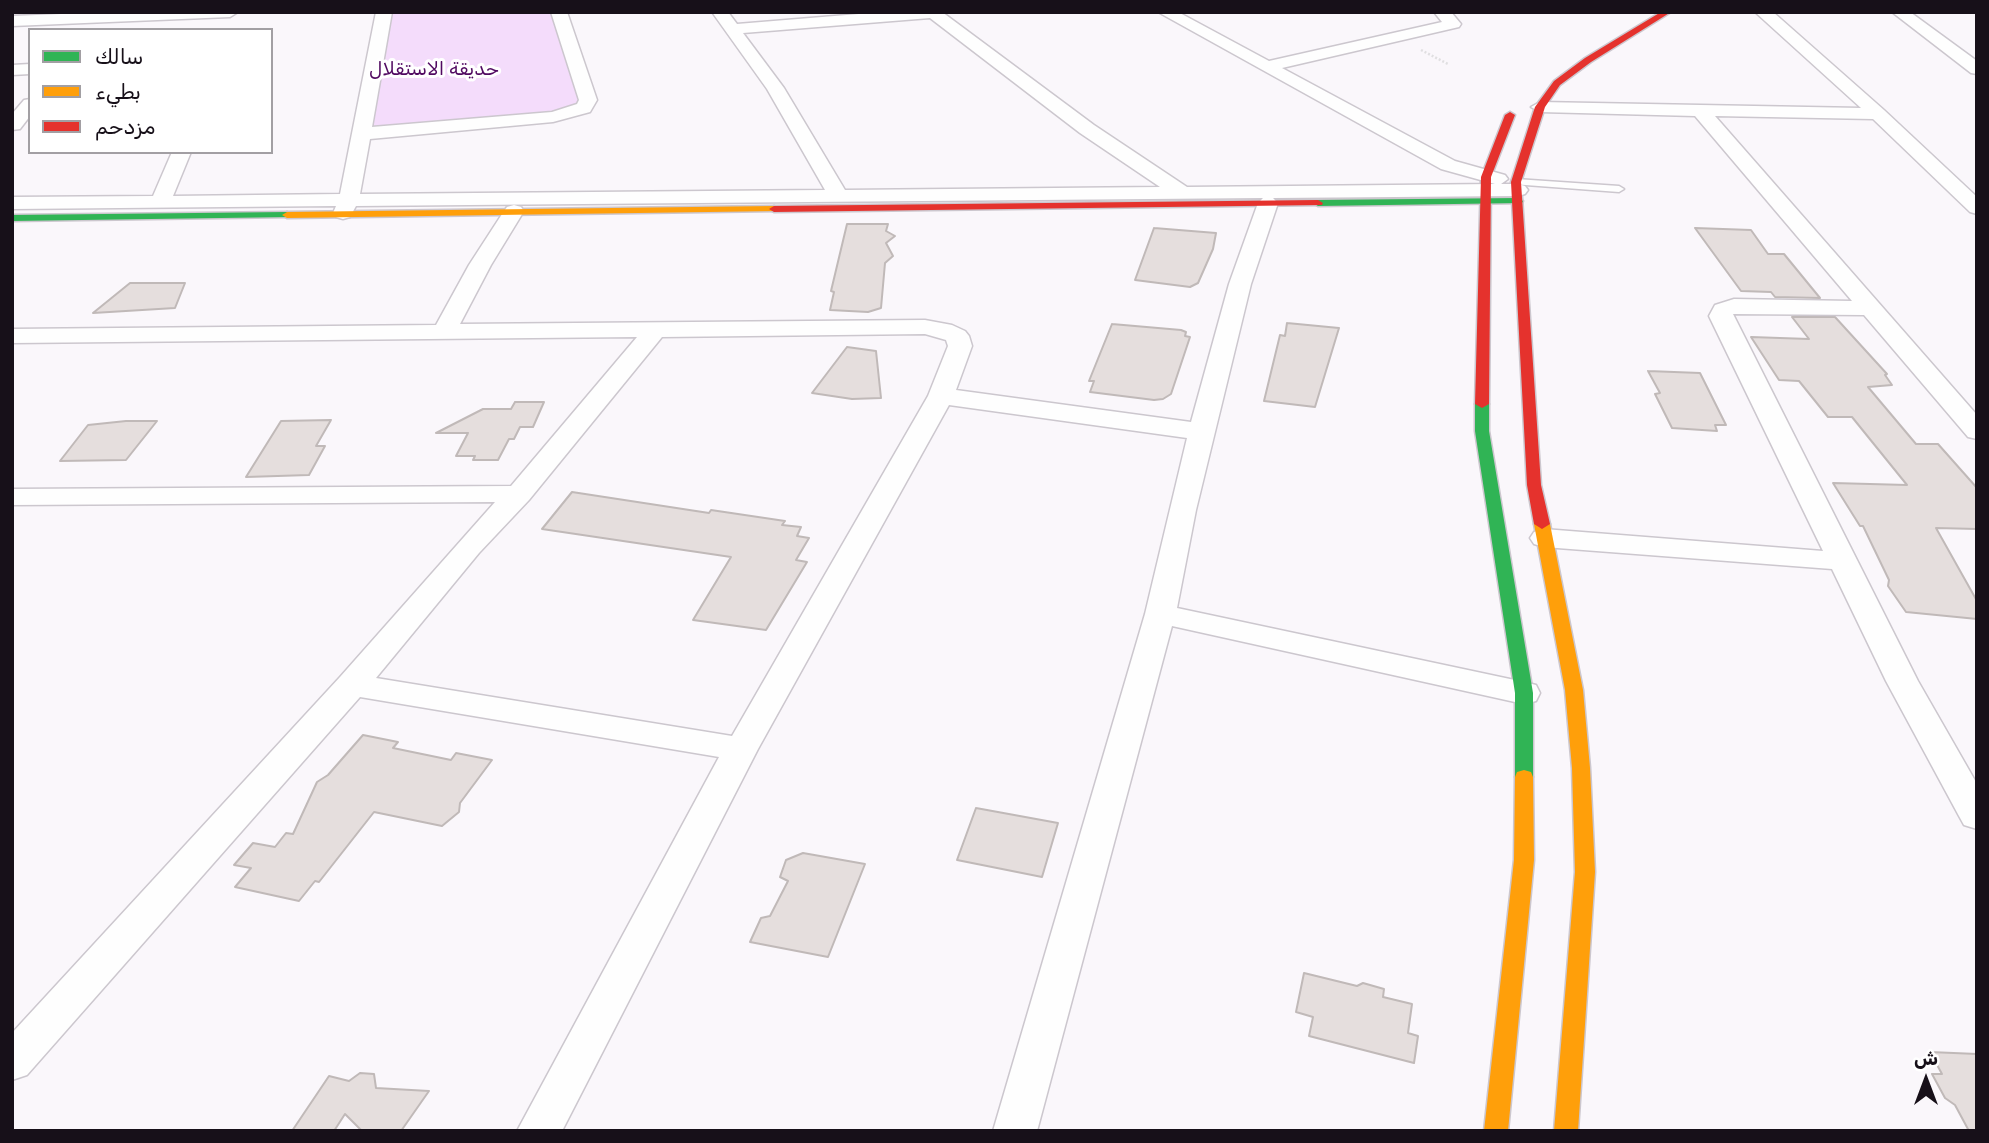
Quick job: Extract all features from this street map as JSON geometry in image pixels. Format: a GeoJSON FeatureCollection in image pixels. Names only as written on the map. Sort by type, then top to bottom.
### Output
{"type":"FeatureCollection","features":[{"type":"Feature","properties":{"kind":"main road"},"geometry":{"type":"LineString","coordinates":[[1566,1131],[1585,872],[1574,690],[1534,485],[1517,191],[1540,107],[1569,73],[1667,12]]}},
{"type":"Feature","properties":{"kind":"main road"},"geometry":{"type":"LineString","coordinates":[[1496,1131],[1524,860],[1524,693],[1482,431],[1486,189],[1518,94]]}},
{"type":"Feature","properties":{"kind":"main road"},"geometry":{"type":"LineString","coordinates":[[12,218],[346,206],[514,211],[1268,203],[1486,189]]}},
{"type":"Feature","properties":{"kind":"street"},"geometry":{"type":"LineString","coordinates":[[12,19],[18,12]]}},
{"type":"Feature","properties":{"kind":"street"},"geometry":{"type":"LineString","coordinates":[[346,206],[384,12]]}},
{"type":"Feature","properties":{"kind":"street"},"geometry":{"type":"LineString","coordinates":[[359,134],[553,117],[584,108],[588,100],[559,12]]}},
{"type":"Feature","properties":{"kind":"street"},"geometry":{"type":"LineString","coordinates":[[720,12],[775,88],[838,195]]}},
{"type":"Feature","properties":{"kind":"street"},"geometry":{"type":"LineString","coordinates":[[1166,12],[1448,165],[1486,189]]}},
{"type":"Feature","properties":{"kind":"street"},"geometry":{"type":"LineString","coordinates":[[1268,66],[1454,24],[1442,12]]}},
{"type":"Feature","properties":{"kind":"street"},"geometry":{"type":"LineString","coordinates":[[1763,12],[1878,114],[1977,208]]}},
{"type":"Feature","properties":{"kind":"street"},"geometry":{"type":"LineString","coordinates":[[1900,12],[1977,69]]}},
{"type":"Feature","properties":{"kind":"street"},"geometry":{"type":"LineString","coordinates":[[731,29],[933,13],[1087,129],[1181,192]]}},
{"type":"Feature","properties":{"kind":"street"},"geometry":{"type":"LineString","coordinates":[[12,19],[98,24],[240,15]]}},
{"type":"Feature","properties":{"kind":"street"},"geometry":{"type":"LineString","coordinates":[[13,125],[28,106]]}},
{"type":"Feature","properties":{"kind":"street"},"geometry":{"type":"LineString","coordinates":[[1540,107],[1878,114]]}},
{"type":"Feature","properties":{"kind":"street"},"geometry":{"type":"LineString","coordinates":[[1699,109],[1977,431]]}},
{"type":"Feature","properties":{"kind":"street"},"geometry":{"type":"LineString","coordinates":[[161,200],[181,154]]}},
{"type":"Feature","properties":{"kind":"street"},"geometry":{"type":"LineString","coordinates":[[12,202],[161,200],[346,206],[838,195],[1486,189],[1517,191]]}},
{"type":"Feature","properties":{"kind":"street"},"geometry":{"type":"LineString","coordinates":[[1015,1131],[1160,614],[1182,510],[1240,284],[1268,203]]}},
{"type":"Feature","properties":{"kind":"street"},"geometry":{"type":"LineString","coordinates":[[445,330],[480,265],[514,211]]}},
{"type":"Feature","properties":{"kind":"street"},"geometry":{"type":"LineString","coordinates":[[1869,309],[1734,306],[1723,310],[1721,316],[1902,681],[1977,816]]}},
{"type":"Feature","properties":{"kind":"street"},"geometry":{"type":"LineString","coordinates":[[12,336],[911,327],[944,330],[957,336],[960,346],[940,396],[818,618],[741,749],[539,1131]]}},
{"type":"Feature","properties":{"kind":"street"},"geometry":{"type":"LineString","coordinates":[[12,1062],[352,685],[469,547],[519,494],[655,330]]}},
{"type":"Feature","properties":{"kind":"street"},"geometry":{"type":"LineString","coordinates":[[940,396],[1204,432]]}},
{"type":"Feature","properties":{"kind":"street"},"geometry":{"type":"LineString","coordinates":[[12,497],[519,494]]}},
{"type":"Feature","properties":{"kind":"street"},"geometry":{"type":"LineString","coordinates":[[1544,538],[1843,561]]}},
{"type":"Feature","properties":{"kind":"street"},"geometry":{"type":"LineString","coordinates":[[1160,614],[1524,693]]}},
{"type":"Feature","properties":{"kind":"street"},"geometry":{"type":"LineString","coordinates":[[352,685],[741,749]]}},
{"type":"Feature","properties":{"kind":"lane"},"geometry":{"type":"LineString","coordinates":[[1517,191],[1619,189]]}},
{"type":"Feature","properties":{"kind":"green space","name":"حديقة الاستقلال"},"geometry":{"type":"Polygon","coordinates":[[[384,12],[560,12],[588,100],[572,113],[360,134],[384,12]]]}},
{"type":"Feature","properties":{"kind":"building"},"geometry":{"type":"Polygon","coordinates":[[[847,224],[888,224],[886,231],[895,236],[886,243],[893,256],[885,263],[881,308],[868,312],[830,310],[834,292],[831,291],[847,224]]]}},
{"type":"Feature","properties":{"kind":"building"},"geometry":{"type":"Polygon","coordinates":[[[1154,228],[1216,233],[1213,249],[1198,283],[1190,287],[1135,280],[1154,228]]]}},
{"type":"Feature","properties":{"kind":"building"},"geometry":{"type":"Polygon","coordinates":[[[1695,228],[1751,230],[1768,254],[1784,254],[1820,298],[1775,297],[1771,292],[1741,291],[1695,228]]]}},
{"type":"Feature","properties":{"kind":"building"},"geometry":{"type":"Polygon","coordinates":[[[130,283],[185,283],[175,308],[93,313],[130,283]]]}},
{"type":"Feature","properties":{"kind":"building"},"geometry":{"type":"Polygon","coordinates":[[[1792,317],[1835,317],[1887,374],[1885,375],[1892,385],[1868,387],[1916,444],[1938,444],[1977,488],[1977,529],[1936,528],[1977,601],[1977,619],[1906,612],[1888,586],[1889,580],[1863,526],[1860,526],[1833,483],[1907,485],[1852,417],[1828,417],[1799,381],[1779,380],[1751,337],[1809,339],[1792,317]]]}},
{"type":"Feature","properties":{"kind":"building"},"geometry":{"type":"Polygon","coordinates":[[[1287,323],[1339,328],[1315,407],[1264,401],[1280,335],[1285,336],[1287,323]]]}},
{"type":"Feature","properties":{"kind":"building"},"geometry":{"type":"Polygon","coordinates":[[[1112,324],[1186,332],[1185,336],[1190,337],[1171,394],[1154,400],[1090,392],[1094,381],[1089,381],[1112,324]]]}},
{"type":"Feature","properties":{"kind":"building"},"geometry":{"type":"Polygon","coordinates":[[[847,347],[876,351],[881,398],[852,399],[812,393],[847,347]]]}},
{"type":"Feature","properties":{"kind":"building"},"geometry":{"type":"Polygon","coordinates":[[[1648,371],[1700,373],[1726,425],[1715,425],[1717,431],[1672,428],[1655,394],[1660,393],[1648,371]]]}},
{"type":"Feature","properties":{"kind":"building"},"geometry":{"type":"Polygon","coordinates":[[[515,402],[544,402],[533,427],[520,427],[514,439],[509,439],[498,460],[473,460],[475,456],[456,456],[468,433],[436,433],[483,409],[511,409],[515,402]]]}},
{"type":"Feature","properties":{"kind":"building"},"geometry":{"type":"Polygon","coordinates":[[[331,420],[316,446],[325,446],[309,475],[246,477],[281,421],[331,420]]]}},
{"type":"Feature","properties":{"kind":"building"},"geometry":{"type":"Polygon","coordinates":[[[157,421],[126,460],[60,461],[88,425],[157,421]]]}},
{"type":"Feature","properties":{"kind":"building"},"geometry":{"type":"Polygon","coordinates":[[[572,492],[709,513],[711,510],[785,521],[782,525],[801,527],[797,536],[809,538],[796,560],[807,562],[766,630],[693,620],[731,557],[542,529],[572,492]]]}},
{"type":"Feature","properties":{"kind":"building"},"geometry":{"type":"Polygon","coordinates":[[[363,735],[398,742],[393,748],[451,760],[456,753],[492,760],[460,803],[459,812],[442,826],[374,812],[319,882],[315,881],[299,901],[235,887],[251,868],[234,865],[253,843],[275,847],[286,833],[293,834],[317,782],[328,775],[363,735]]]}},
{"type":"Feature","properties":{"kind":"building"},"geometry":{"type":"Polygon","coordinates":[[[976,808],[1058,823],[1042,877],[957,860],[976,808]]]}},
{"type":"Feature","properties":{"kind":"building"},"geometry":{"type":"Polygon","coordinates":[[[803,853],[865,864],[828,957],[750,942],[761,918],[770,916],[788,881],[780,877],[786,860],[803,853]]]}},
{"type":"Feature","properties":{"kind":"building"},"geometry":{"type":"Polygon","coordinates":[[[1304,973],[1357,986],[1363,983],[1384,989],[1383,997],[1412,1004],[1408,1033],[1418,1036],[1414,1063],[1309,1036],[1313,1017],[1296,1012],[1304,973]]]}},
{"type":"Feature","properties":{"kind":"building"},"geometry":{"type":"Polygon","coordinates":[[[1930,1052],[1977,1054],[1977,1131],[1969,1131],[1955,1105],[1945,1098],[1932,1074],[1942,1074],[1930,1052]]]}},
{"type":"Feature","properties":{"kind":"building"},"geometry":{"type":"Polygon","coordinates":[[[360,1073],[374,1074],[376,1088],[429,1091],[401,1131],[362,1131],[345,1114],[334,1131],[292,1131],[329,1076],[349,1081],[360,1073]]]}},
{"type":"Feature","properties":{"kind":"traffic: fast"},"geometry":{"type":"LineString","coordinates":[[1318,203],[1518,201]]}},
{"type":"Feature","properties":{"kind":"traffic: fast"},"geometry":{"type":"LineString","coordinates":[[12,218],[287,215]]}},
{"type":"Feature","properties":{"kind":"traffic: fast"},"geometry":{"type":"LineString","coordinates":[[1482,404],[1482,431],[1524,693],[1524,777]]}},
{"type":"Feature","properties":{"kind":"traffic: slow"},"geometry":{"type":"LineString","coordinates":[[287,215],[774,209]]}},
{"type":"Feature","properties":{"kind":"traffic: slow"},"geometry":{"type":"LineString","coordinates":[[1542,524],[1574,690],[1581,768],[1585,872],[1566,1131]]}},
{"type":"Feature","properties":{"kind":"traffic: slow"},"geometry":{"type":"LineString","coordinates":[[1496,1131],[1524,860],[1524,777]]}},
{"type":"Feature","properties":{"kind":"traffic: jam"},"geometry":{"type":"LineString","coordinates":[[1542,524],[1534,485],[1516,182],[1540,107],[1557,83],[1588,60],[1667,12]]}},
{"type":"Feature","properties":{"kind":"traffic: jam"},"geometry":{"type":"LineString","coordinates":[[1482,404],[1486,177],[1510,115]]}},
{"type":"Feature","properties":{"kind":"traffic: jam"},"geometry":{"type":"LineString","coordinates":[[774,209],[1318,203]]}}]}
